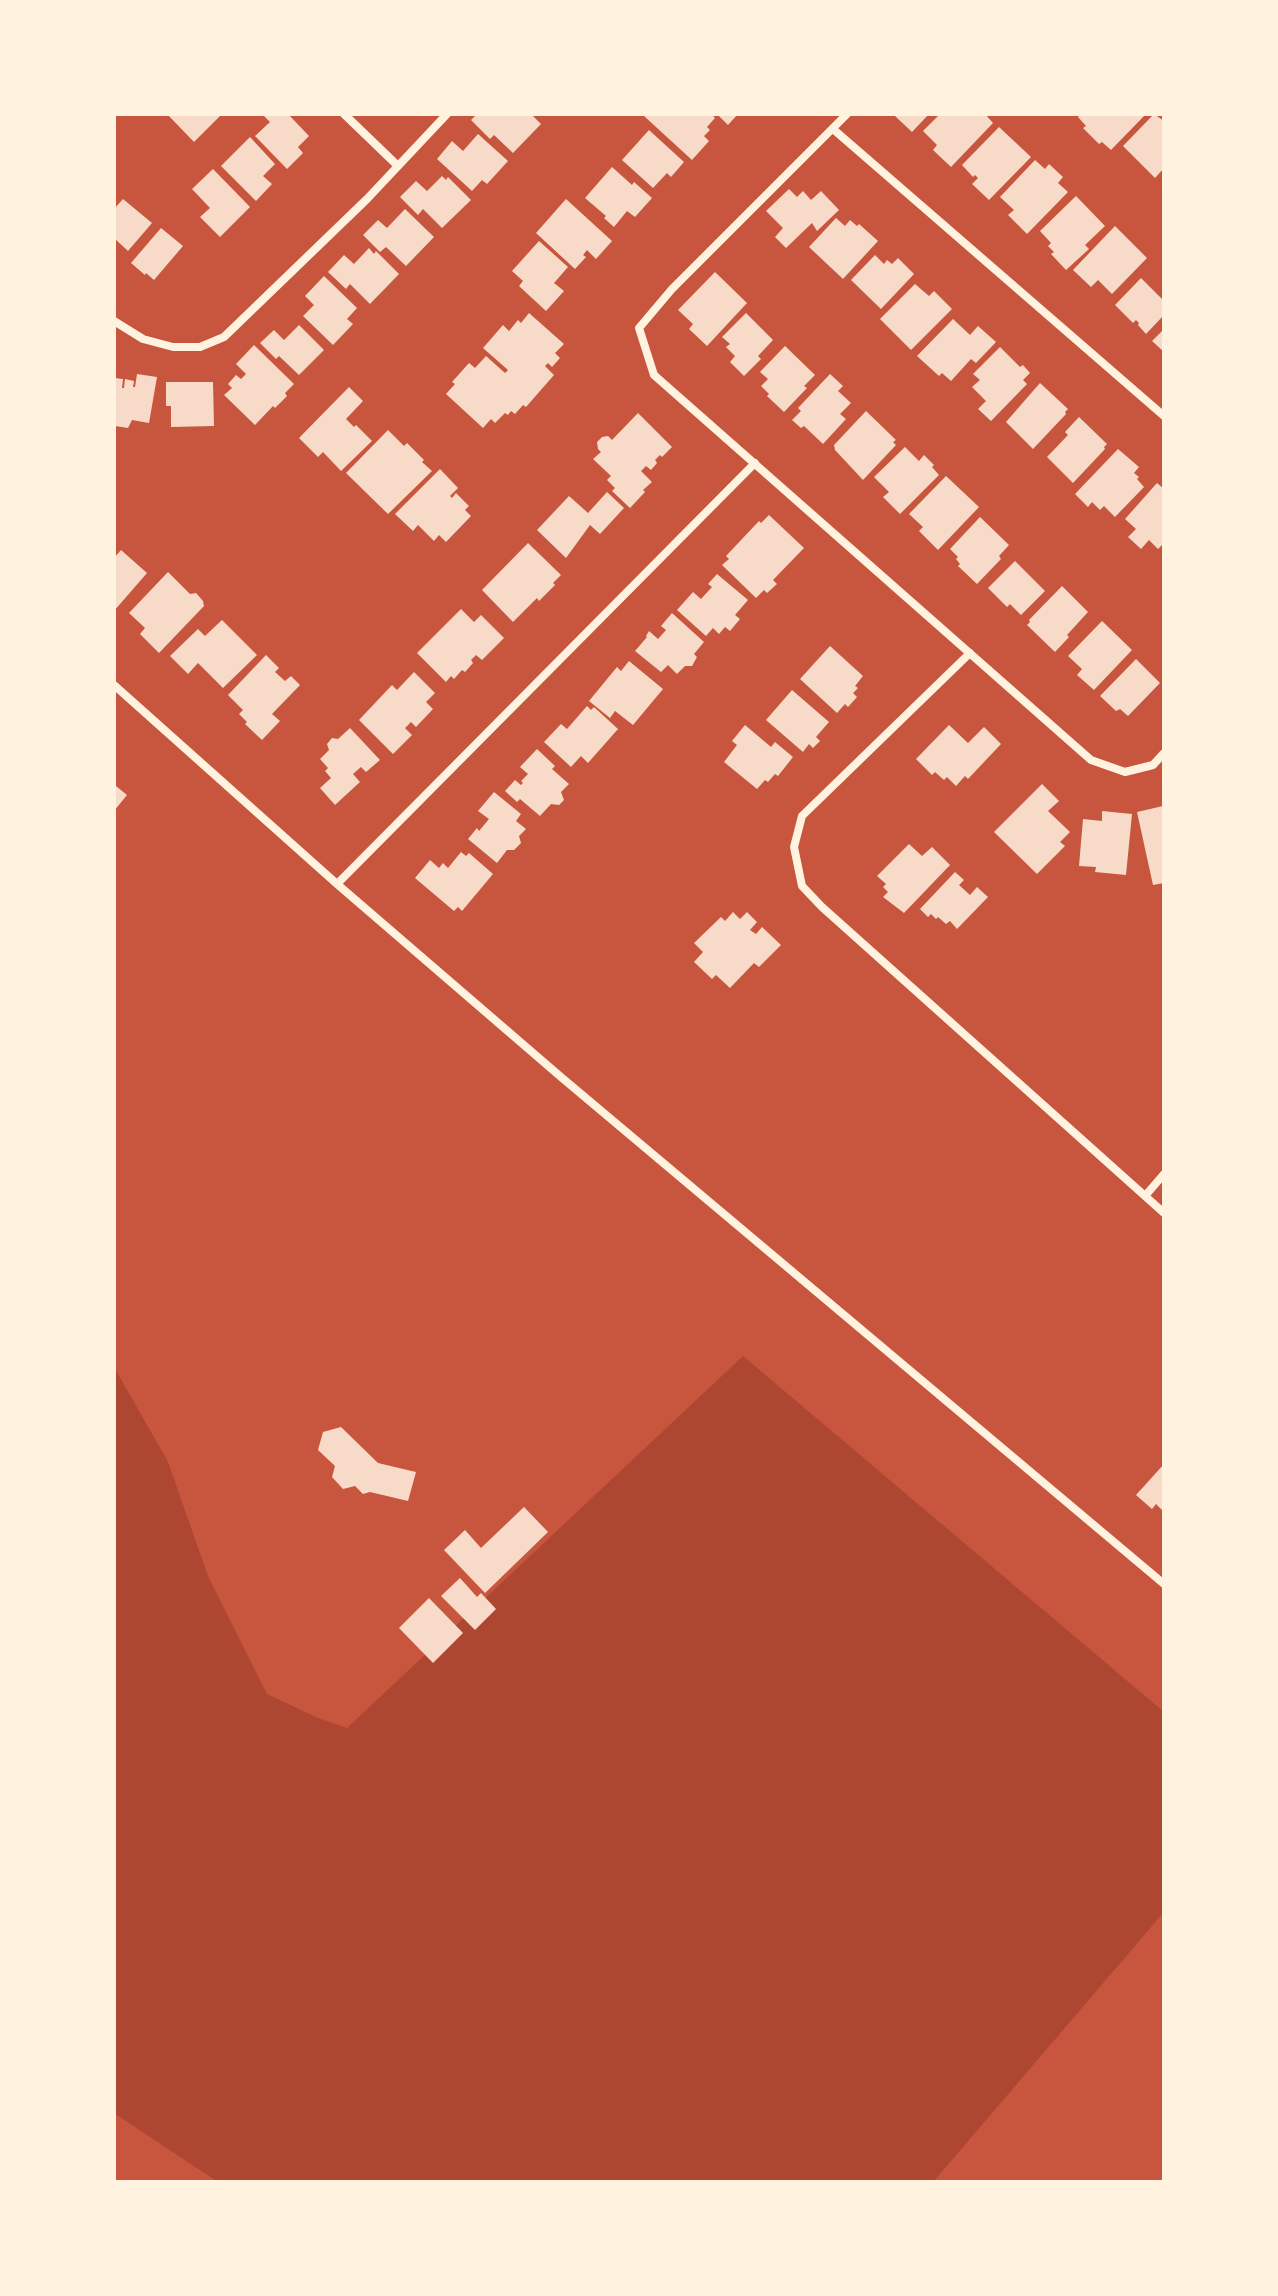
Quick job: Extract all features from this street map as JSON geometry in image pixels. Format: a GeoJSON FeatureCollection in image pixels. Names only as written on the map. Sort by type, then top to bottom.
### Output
{"type":"FeatureCollection","features":[{"type":"Feature","properties":{"kind":"street"},"geometry":{"type":"LineString","coordinates":[[344,114],[398,166]]}},
{"type":"Feature","properties":{"kind":"street"},"geometry":{"type":"LineString","coordinates":[[114,321],[143,339],[173,347],[200,347],[224,337],[367,199],[447,114]]}},
{"type":"Feature","properties":{"kind":"street"},"geometry":{"type":"LineString","coordinates":[[847,114],[672,289],[639,328],[654,375],[1091,760],[1125,772],[1153,765],[1164,753]]}},
{"type":"Feature","properties":{"kind":"street"},"geometry":{"type":"LineString","coordinates":[[833,129],[1164,416]]}},
{"type":"Feature","properties":{"kind":"street"},"geometry":{"type":"LineString","coordinates":[[337,884],[755,463]]}},
{"type":"Feature","properties":{"kind":"street"},"geometry":{"type":"LineString","coordinates":[[970,653],[802,816],[794,847],[802,886],[1164,1213]]}},
{"type":"Feature","properties":{"kind":"street"},"geometry":{"type":"LineString","coordinates":[[114,685],[337,884],[585,1097],[1164,1584]]}},
{"type":"Feature","properties":{"kind":"street"},"geometry":{"type":"LineString","coordinates":[[1145,1196],[1164,1174]]}},
{"type":"Feature","properties":{"kind":"shaded area"},"geometry":{"type":"Polygon","coordinates":[[[743,1356],[1164,1712],[1164,1912],[933,2182],[218,2182],[114,2113],[114,1367],[168,1462],[208,1576],[267,1694],[347,1728],[743,1356]]]}},
{"type":"Feature","properties":{"kind":"building"},"geometry":{"type":"Polygon","coordinates":[[[167,114],[222,114],[194,142],[167,114]]]}},
{"type":"Feature","properties":{"kind":"building"},"geometry":{"type":"Polygon","coordinates":[[[262,114],[288,114],[309,136],[298,147],[303,153],[287,169],[255,136],[270,122],[262,114]]]}},
{"type":"Feature","properties":{"kind":"building"},"geometry":{"type":"Polygon","coordinates":[[[477,114],[531,114],[541,124],[513,153],[494,135],[490,139],[471,120],[477,114]]]}},
{"type":"Feature","properties":{"kind":"building"},"geometry":{"type":"Polygon","coordinates":[[[711,114],[715,118],[704,136],[709,141],[692,160],[644,116],[711,114]]]}},
{"type":"Feature","properties":{"kind":"building"},"geometry":{"type":"Polygon","coordinates":[[[717,114],[738,114],[728,125],[717,114]]]}},
{"type":"Feature","properties":{"kind":"building"},"geometry":{"type":"Polygon","coordinates":[[[929,114],[912,132],[895,116],[929,114]]]}},
{"type":"Feature","properties":{"kind":"building"},"geometry":{"type":"Polygon","coordinates":[[[940,114],[985,114],[993,123],[951,167],[933,150],[937,145],[923,131],[940,114]]]}},
{"type":"Feature","properties":{"kind":"building"},"geometry":{"type":"Polygon","coordinates":[[[1081,114],[1146,114],[1111,150],[1102,142],[1099,144],[1083,128],[1086,126],[1078,117],[1081,114]]]}},
{"type":"Feature","properties":{"kind":"building"},"geometry":{"type":"Polygon","coordinates":[[[1154,114],[1164,121],[1164,168],[1155,178],[1123,146],[1154,114]]]}},
{"type":"Feature","properties":{"kind":"building"},"geometry":{"type":"Polygon","coordinates":[[[999,127],[1031,157],[989,200],[972,184],[978,178],[962,165],[999,127]]]}},
{"type":"Feature","properties":{"kind":"building"},"geometry":{"type":"Polygon","coordinates":[[[649,130],[684,162],[671,177],[667,173],[653,188],[622,160],[649,130]]]}},
{"type":"Feature","properties":{"kind":"building"},"geometry":{"type":"Polygon","coordinates":[[[478,134],[508,161],[487,184],[482,180],[472,191],[437,159],[452,141],[463,151],[478,134]]]}},
{"type":"Feature","properties":{"kind":"building"},"geometry":{"type":"Polygon","coordinates":[[[250,137],[275,164],[263,176],[272,184],[256,201],[221,166],[250,137]]]}},
{"type":"Feature","properties":{"kind":"building"},"geometry":{"type":"Polygon","coordinates":[[[1035,160],[1045,169],[1049,164],[1063,177],[1058,183],[1068,192],[1027,234],[1008,215],[1014,210],[1000,197],[1035,160]]]}},
{"type":"Feature","properties":{"kind":"building"},"geometry":{"type":"Polygon","coordinates":[[[612,167],[652,198],[635,217],[627,211],[614,227],[585,198],[612,167]]]}},
{"type":"Feature","properties":{"kind":"building"},"geometry":{"type":"Polygon","coordinates":[[[213,169],[250,207],[220,237],[200,217],[210,208],[192,189],[213,169]]]}},
{"type":"Feature","properties":{"kind":"building"},"geometry":{"type":"Polygon","coordinates":[[[442,176],[446,180],[448,177],[471,200],[442,228],[423,209],[418,215],[400,197],[416,181],[427,191],[442,176]]]}},
{"type":"Feature","properties":{"kind":"building"},"geometry":{"type":"Polygon","coordinates":[[[789,189],[797,197],[803,191],[811,200],[821,191],[839,210],[817,231],[812,223],[786,248],[775,237],[783,228],[766,211],[789,189]]]}},
{"type":"Feature","properties":{"kind":"building"},"geometry":{"type":"Polygon","coordinates":[[[1076,196],[1105,226],[1085,245],[1089,249],[1066,270],[1051,254],[1054,252],[1048,246],[1051,243],[1040,231],[1076,196]]]}},
{"type":"Feature","properties":{"kind":"building"},"geometry":{"type":"Polygon","coordinates":[[[123,199],[152,223],[128,251],[114,238],[114,209],[123,199]]]}},
{"type":"Feature","properties":{"kind":"building"},"geometry":{"type":"Polygon","coordinates":[[[566,199],[612,241],[596,259],[587,250],[583,255],[586,257],[575,269],[536,233],[566,199]]]}},
{"type":"Feature","properties":{"kind":"building"},"geometry":{"type":"Polygon","coordinates":[[[405,209],[434,237],[406,266],[386,247],[380,252],[363,235],[378,220],[387,228],[405,209]]]}},
{"type":"Feature","properties":{"kind":"building"},"geometry":{"type":"Polygon","coordinates":[[[836,218],[845,226],[850,220],[857,226],[859,224],[878,241],[843,279],[809,247],[836,218]]]}},
{"type":"Feature","properties":{"kind":"building"},"geometry":{"type":"Polygon","coordinates":[[[1115,226],[1147,258],[1112,294],[1098,280],[1091,287],[1073,270],[1115,226]]]}},
{"type":"Feature","properties":{"kind":"building"},"geometry":{"type":"Polygon","coordinates":[[[161,228],[183,246],[154,280],[131,263],[161,228]]]}},
{"type":"Feature","properties":{"kind":"building"},"geometry":{"type":"Polygon","coordinates":[[[539,241],[568,267],[554,283],[564,291],[546,311],[519,286],[523,281],[512,271],[539,241]]]}},
{"type":"Feature","properties":{"kind":"building"},"geometry":{"type":"Polygon","coordinates":[[[369,248],[399,274],[370,304],[350,284],[346,289],[328,272],[344,255],[354,264],[369,248]]]}},
{"type":"Feature","properties":{"kind":"building"},"geometry":{"type":"Polygon","coordinates":[[[875,255],[884,264],[887,260],[892,264],[898,258],[914,274],[881,309],[851,280],[875,255]]]}},
{"type":"Feature","properties":{"kind":"building"},"geometry":{"type":"Polygon","coordinates":[[[715,272],[747,303],[707,346],[689,329],[693,324],[678,310],[715,272]]]}},
{"type":"Feature","properties":{"kind":"building"},"geometry":{"type":"Polygon","coordinates":[[[324,276],[357,308],[347,319],[353,324],[333,345],[303,316],[314,305],[305,296],[324,276]]]}},
{"type":"Feature","properties":{"kind":"building"},"geometry":{"type":"Polygon","coordinates":[[[1141,278],[1164,301],[1164,315],[1146,334],[1136,320],[1133,323],[1115,305],[1141,278]]]}},
{"type":"Feature","properties":{"kind":"building"},"geometry":{"type":"Polygon","coordinates":[[[915,284],[929,296],[934,291],[952,309],[911,350],[880,319],[915,284]]]}},
{"type":"Feature","properties":{"kind":"building"},"geometry":{"type":"Polygon","coordinates":[[[529,313],[564,344],[555,353],[560,358],[552,367],[548,363],[545,366],[554,375],[526,407],[523,405],[515,414],[511,411],[508,415],[505,413],[495,423],[491,419],[483,428],[446,394],[469,363],[475,368],[486,356],[505,373],[508,370],[483,348],[503,325],[509,331],[529,313]]]}},
{"type":"Feature","properties":{"kind":"building"},"geometry":{"type":"Polygon","coordinates":[[[746,313],[773,340],[758,356],[761,359],[744,376],[730,362],[735,356],[726,347],[730,344],[722,337],[746,313]]]}},
{"type":"Feature","properties":{"kind":"building"},"geometry":{"type":"Polygon","coordinates":[[[953,319],[970,335],[978,326],[996,342],[976,363],[971,359],[951,381],[942,373],[939,376],[917,356],[953,319]]]}},
{"type":"Feature","properties":{"kind":"building"},"geometry":{"type":"Polygon","coordinates":[[[299,325],[324,350],[299,375],[260,343],[274,330],[284,340],[299,325]]]}},
{"type":"Feature","properties":{"kind":"building"},"geometry":{"type":"Polygon","coordinates":[[[1164,329],[1164,352],[1152,341],[1164,329]]]}},
{"type":"Feature","properties":{"kind":"building"},"geometry":{"type":"Polygon","coordinates":[[[254,345],[294,384],[285,393],[287,396],[255,425],[224,395],[232,388],[228,384],[236,375],[241,379],[246,374],[236,364],[254,345]]]}},
{"type":"Feature","properties":{"kind":"building"},"geometry":{"type":"Polygon","coordinates":[[[785,346],[815,375],[784,412],[761,386],[768,379],[760,372],[785,346]]]}},
{"type":"Feature","properties":{"kind":"building"},"geometry":{"type":"Polygon","coordinates":[[[1000,347],[1030,373],[1023,380],[1027,384],[991,421],[978,409],[986,401],[972,387],[980,380],[973,374],[1000,347]]]}},
{"type":"Feature","properties":{"kind":"building"},"geometry":{"type":"Polygon","coordinates":[[[137,374],[157,377],[149,423],[132,420],[128,428],[115,426],[114,378],[123,379],[122,388],[125,379],[134,381],[135,387],[137,374]]]}},
{"type":"Feature","properties":{"kind":"building"},"geometry":{"type":"Polygon","coordinates":[[[830,374],[843,386],[838,391],[851,403],[840,414],[846,419],[823,444],[804,426],[801,428],[792,420],[801,411],[798,408],[830,374]]]}},
{"type":"Feature","properties":{"kind":"building"},"geometry":{"type":"Polygon","coordinates":[[[166,382],[213,382],[214,426],[171,427],[171,406],[166,406],[166,382]]]}},
{"type":"Feature","properties":{"kind":"building"},"geometry":{"type":"Polygon","coordinates":[[[1040,383],[1068,409],[1033,449],[1006,422],[1040,383]]]}},
{"type":"Feature","properties":{"kind":"building"},"geometry":{"type":"Polygon","coordinates":[[[349,387],[363,401],[346,419],[372,441],[341,471],[323,452],[318,457],[299,438],[349,387]]]}},
{"type":"Feature","properties":{"kind":"building"},"geometry":{"type":"Polygon","coordinates":[[[866,411],[896,440],[893,442],[896,445],[863,480],[835,450],[834,445],[866,411]]]}},
{"type":"Feature","properties":{"kind":"building"},"geometry":{"type":"Polygon","coordinates":[[[638,413],[672,447],[655,460],[657,463],[651,470],[646,466],[641,471],[652,482],[630,508],[612,491],[615,488],[607,480],[611,476],[593,459],[601,452],[597,442],[608,436],[612,440],[638,413]]]}},
{"type":"Feature","properties":{"kind":"building"},"geometry":{"type":"Polygon","coordinates":[[[1079,417],[1107,444],[1073,483],[1047,457],[1068,435],[1065,432],[1079,417]]]}},
{"type":"Feature","properties":{"kind":"building"},"geometry":{"type":"Polygon","coordinates":[[[388,430],[404,446],[407,443],[432,471],[388,514],[346,473],[388,430]]]}},
{"type":"Feature","properties":{"kind":"building"},"geometry":{"type":"Polygon","coordinates":[[[905,447],[919,461],[924,455],[939,475],[900,514],[883,497],[889,492],[874,477],[905,447]]]}},
{"type":"Feature","properties":{"kind":"building"},"geometry":{"type":"Polygon","coordinates":[[[1118,449],[1139,467],[1134,473],[1144,487],[1115,517],[1104,506],[1100,510],[1092,502],[1088,507],[1075,494],[1118,449]]]}},
{"type":"Feature","properties":{"kind":"building"},"geometry":{"type":"Polygon","coordinates":[[[440,469],[458,488],[450,496],[452,498],[456,493],[469,506],[465,510],[471,516],[446,542],[439,535],[434,541],[418,525],[413,531],[395,514],[440,469]]]}},
{"type":"Feature","properties":{"kind":"building"},"geometry":{"type":"Polygon","coordinates":[[[946,476],[979,507],[938,550],[919,531],[923,527],[909,514],[946,476]]]}},
{"type":"Feature","properties":{"kind":"building"},"geometry":{"type":"Polygon","coordinates":[[[1157,483],[1164,489],[1164,543],[1158,549],[1149,540],[1141,549],[1128,537],[1136,529],[1125,519],[1157,483]]]}},
{"type":"Feature","properties":{"kind":"building"},"geometry":{"type":"Polygon","coordinates":[[[607,492],[624,508],[600,534],[590,525],[566,558],[537,530],[569,496],[588,513],[607,492]]]}},
{"type":"Feature","properties":{"kind":"building"},"geometry":{"type":"Polygon","coordinates":[[[769,515],[804,548],[773,580],[777,584],[756,598],[722,565],[729,559],[726,556],[759,521],[761,523],[769,515]]]}},
{"type":"Feature","properties":{"kind":"building"},"geometry":{"type":"Polygon","coordinates":[[[980,517],[1009,545],[999,556],[1001,559],[977,584],[958,566],[958,557],[950,549],[980,517]]]}},
{"type":"Feature","properties":{"kind":"building"},"geometry":{"type":"Polygon","coordinates":[[[528,543],[561,575],[539,601],[537,598],[513,622],[482,590],[528,543]]]}},
{"type":"Feature","properties":{"kind":"building"},"geometry":{"type":"Polygon","coordinates":[[[121,550],[147,573],[114,611],[114,558],[121,550]]]}},
{"type":"Feature","properties":{"kind":"building"},"geometry":{"type":"Polygon","coordinates":[[[1015,561],[1045,591],[1021,615],[1010,604],[1007,607],[988,588],[1015,561]]]}},
{"type":"Feature","properties":{"kind":"building"},"geometry":{"type":"Polygon","coordinates":[[[168,572],[190,594],[196,593],[204,606],[159,653],[140,634],[145,628],[129,613],[168,572]]]}},
{"type":"Feature","properties":{"kind":"building"},"geometry":{"type":"Polygon","coordinates":[[[717,574],[748,600],[735,615],[740,619],[730,631],[725,627],[719,634],[713,628],[706,636],[677,610],[693,592],[701,599],[712,587],[708,584],[717,574]]]}},
{"type":"Feature","properties":{"kind":"building"},"geometry":{"type":"Polygon","coordinates":[[[1062,586],[1088,612],[1055,652],[1027,625],[1062,586]]]}},
{"type":"Feature","properties":{"kind":"building"},"geometry":{"type":"Polygon","coordinates":[[[461,609],[474,622],[481,615],[504,638],[482,660],[476,655],[465,672],[462,670],[446,682],[417,653],[461,609]]]}},
{"type":"Feature","properties":{"kind":"building"},"geometry":{"type":"Polygon","coordinates":[[[672,613],[704,642],[694,654],[697,657],[692,666],[685,666],[677,674],[668,665],[661,672],[635,651],[649,631],[658,639],[666,630],[661,626],[672,613]]]}},
{"type":"Feature","properties":{"kind":"building"},"geometry":{"type":"Polygon","coordinates":[[[222,620],[257,655],[223,688],[198,663],[188,674],[170,656],[198,629],[205,636],[222,620]]]}},
{"type":"Feature","properties":{"kind":"building"},"geometry":{"type":"Polygon","coordinates":[[[1102,621],[1132,650],[1094,690],[1077,675],[1082,669],[1068,656],[1102,621]]]}},
{"type":"Feature","properties":{"kind":"building"},"geometry":{"type":"Polygon","coordinates":[[[830,646],[863,676],[853,693],[857,697],[837,713],[800,679],[830,646]]]}},
{"type":"Feature","properties":{"kind":"building"},"geometry":{"type":"Polygon","coordinates":[[[266,655],[279,668],[275,672],[285,681],[291,676],[300,685],[272,714],[280,721],[262,740],[245,724],[247,722],[239,714],[243,710],[228,695],[266,655]]]}},
{"type":"Feature","properties":{"kind":"building"},"geometry":{"type":"Polygon","coordinates":[[[1136,659],[1160,683],[1128,716],[1120,709],[1116,711],[1100,696],[1136,659]]]}},
{"type":"Feature","properties":{"kind":"building"},"geometry":{"type":"Polygon","coordinates":[[[629,661],[663,689],[633,725],[615,711],[610,718],[589,701],[617,667],[621,671],[629,661]]]}},
{"type":"Feature","properties":{"kind":"building"},"geometry":{"type":"Polygon","coordinates":[[[414,672],[435,693],[426,702],[433,709],[416,727],[411,722],[405,728],[412,735],[393,754],[359,720],[392,685],[397,690],[414,672]]]}},
{"type":"Feature","properties":{"kind":"building"},"geometry":{"type":"Polygon","coordinates":[[[792,690],[829,722],[816,737],[820,741],[813,748],[809,744],[803,752],[766,720],[792,690]]]}},
{"type":"Feature","properties":{"kind":"building"},"geometry":{"type":"Polygon","coordinates":[[[587,706],[591,710],[594,707],[618,729],[588,763],[581,756],[571,767],[544,742],[561,724],[567,729],[587,706]]]}},
{"type":"Feature","properties":{"kind":"building"},"geometry":{"type":"Polygon","coordinates":[[[745,725],[771,747],[775,742],[793,757],[778,776],[775,774],[768,782],[765,780],[757,789],[724,762],[737,745],[732,741],[745,725]]]}},
{"type":"Feature","properties":{"kind":"building"},"geometry":{"type":"Polygon","coordinates":[[[949,725],[968,743],[984,727],[1001,744],[968,779],[965,776],[956,786],[947,777],[944,780],[935,772],[932,775],[916,759],[949,725]]]}},
{"type":"Feature","properties":{"kind":"building"},"geometry":{"type":"Polygon","coordinates":[[[350,728],[380,760],[366,772],[361,767],[353,774],[360,782],[335,805],[320,788],[331,778],[325,771],[328,768],[320,759],[329,750],[327,744],[332,738],[338,739],[350,728]]]}},
{"type":"Feature","properties":{"kind":"building"},"geometry":{"type":"Polygon","coordinates":[[[537,749],[555,766],[552,769],[569,784],[561,792],[564,800],[559,805],[551,804],[540,816],[505,791],[515,780],[521,785],[523,783],[521,781],[528,774],[520,767],[537,749]]]}},
{"type":"Feature","properties":{"kind":"building"},"geometry":{"type":"Polygon","coordinates":[[[1042,784],[1059,801],[1048,811],[1070,832],[1060,842],[1065,846],[1037,874],[994,832],[1042,784]]]}},
{"type":"Feature","properties":{"kind":"building"},"geometry":{"type":"Polygon","coordinates":[[[116,786],[127,795],[114,811],[114,788],[116,786]]]}},
{"type":"Feature","properties":{"kind":"building"},"geometry":{"type":"Polygon","coordinates":[[[494,792],[521,814],[516,821],[526,829],[519,836],[521,843],[514,850],[507,850],[497,863],[468,839],[489,819],[478,811],[494,792]]]}},
{"type":"Feature","properties":{"kind":"building"},"geometry":{"type":"Polygon","coordinates":[[[1163,806],[1164,883],[1153,885],[1137,812],[1163,806]]]}},
{"type":"Feature","properties":{"kind":"building"},"geometry":{"type":"Polygon","coordinates":[[[1102,811],[1132,814],[1126,875],[1095,872],[1096,867],[1079,866],[1083,819],[1102,821],[1102,811]]]}},
{"type":"Feature","properties":{"kind":"building"},"geometry":{"type":"Polygon","coordinates":[[[909,844],[922,856],[932,847],[950,865],[904,913],[883,897],[888,892],[883,887],[886,884],[877,876],[909,844]]]}},
{"type":"Feature","properties":{"kind":"building"},"geometry":{"type":"Polygon","coordinates":[[[461,852],[466,856],[469,853],[493,874],[462,911],[458,907],[454,911],[415,878],[430,860],[439,868],[443,863],[448,868],[461,852]]]}},
{"type":"Feature","properties":{"kind":"building"},"geometry":{"type":"Polygon","coordinates":[[[955,872],[964,880],[959,885],[970,895],[977,887],[988,897],[957,929],[950,921],[946,924],[931,914],[928,917],[920,909],[955,872]]]}},
{"type":"Feature","properties":{"kind":"building"},"geometry":{"type":"Polygon","coordinates":[[[733,912],[740,919],[747,912],[757,922],[750,930],[756,934],[762,927],[781,945],[759,967],[754,963],[730,988],[716,975],[712,979],[694,962],[703,952],[694,943],[721,917],[725,921],[733,912]]]}},
{"type":"Feature","properties":{"kind":"building"},"geometry":{"type":"Polygon","coordinates":[[[341,1427],[378,1463],[416,1472],[408,1501],[370,1492],[363,1494],[355,1486],[343,1489],[332,1477],[335,1466],[318,1450],[323,1432],[341,1427]]]}},
{"type":"Feature","properties":{"kind":"building"},"geometry":{"type":"Polygon","coordinates":[[[1164,1464],[1164,1507],[1162,1510],[1156,1504],[1152,1509],[1136,1495],[1164,1464]]]}},
{"type":"Feature","properties":{"kind":"building"},"geometry":{"type":"Polygon","coordinates":[[[524,1507],[548,1532],[485,1593],[444,1550],[465,1530],[481,1548],[524,1507]]]}},
{"type":"Feature","properties":{"kind":"building"},"geometry":{"type":"Polygon","coordinates":[[[460,1578],[477,1597],[481,1593],[496,1609],[475,1630],[441,1596],[460,1578]]]}},
{"type":"Feature","properties":{"kind":"building"},"geometry":{"type":"Polygon","coordinates":[[[429,1598],[463,1633],[433,1663],[399,1628],[429,1598]]]}}]}
